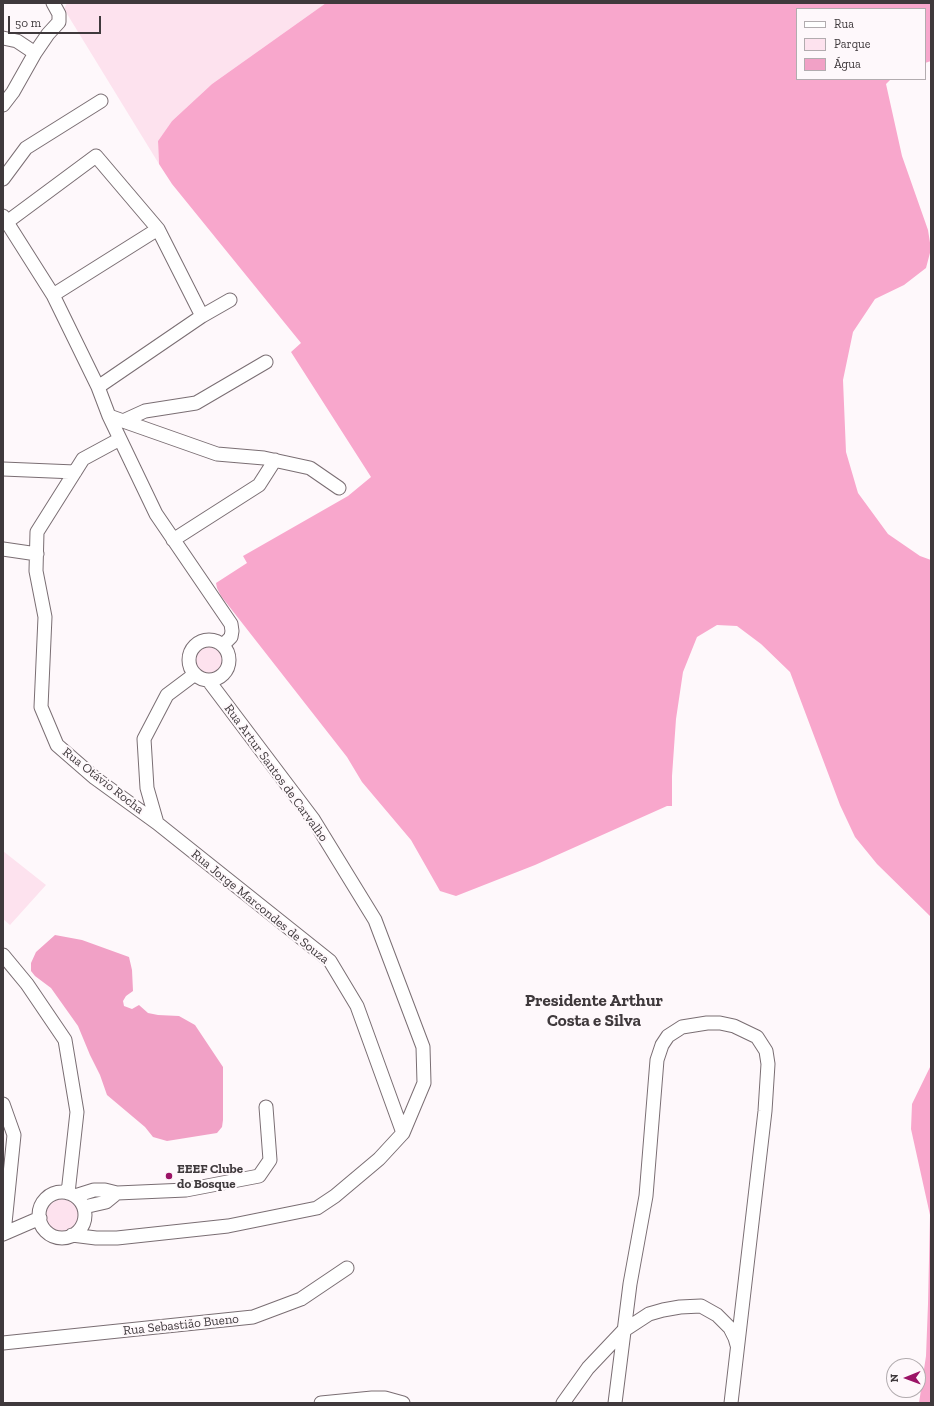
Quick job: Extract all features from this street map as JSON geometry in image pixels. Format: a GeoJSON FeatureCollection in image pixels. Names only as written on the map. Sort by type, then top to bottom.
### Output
{"type":"FeatureCollection","features":[{"type":"Feature","properties":{"kind":"street"},"geometry":{"type":"LineString","coordinates":[[3,105],[13,92],[35,53],[59,22],[59,14],[53,3]]}},
{"type":"Feature","properties":{"kind":"street"},"geometry":{"type":"LineString","coordinates":[[3,38],[17,42],[35,53]]}},
{"type":"Feature","properties":{"kind":"street"},"geometry":{"type":"LineString","coordinates":[[3,179],[26,148],[102,101]]}},
{"type":"Feature","properties":{"kind":"street"},"geometry":{"type":"LineString","coordinates":[[202,316],[158,228],[96,156],[5,219],[53,295],[98,387],[109,416],[156,514],[231,624],[231,637],[223,645]]}},
{"type":"Feature","properties":{"kind":"street"},"geometry":{"type":"LineString","coordinates":[[53,295],[158,228]]}},
{"type":"Feature","properties":{"kind":"street"},"geometry":{"type":"LineString","coordinates":[[98,387],[202,316],[230,300]]}},
{"type":"Feature","properties":{"kind":"street"},"geometry":{"type":"LineString","coordinates":[[123,421],[145,411],[196,403],[266,362]]}},
{"type":"Feature","properties":{"kind":"street"},"geometry":{"type":"LineString","coordinates":[[109,416],[217,454],[264,458],[310,468],[339,488]]}},
{"type":"Feature","properties":{"kind":"street","name":"Rua Otávio Rocha"},"geometry":{"type":"LineString","coordinates":[[120,439],[83,459],[37,532],[36,571],[45,617],[41,707],[57,745],[95,778],[156,823]]}},
{"type":"Feature","properties":{"kind":"street"},"geometry":{"type":"LineString","coordinates":[[173,540],[259,485],[275,460]]}},
{"type":"Feature","properties":{"kind":"street"},"geometry":{"type":"LineString","coordinates":[[3,469],[75,472]]}},
{"type":"Feature","properties":{"kind":"street"},"geometry":{"type":"LineString","coordinates":[[3,549],[37,554]]}},
{"type":"Feature","properties":{"kind":"street"},"geometry":{"type":"LineString","coordinates":[[208,639],[216,640],[223,645],[228,651],[229,658],[228,666],[224,673],[219,677],[208,680],[202,679],[195,674],[189,662],[190,653],[193,647],[202,640],[208,639]]}},
{"type":"Feature","properties":{"kind":"street"},"geometry":{"type":"LineString","coordinates":[[156,823],[147,788],[144,739],[167,695],[195,674]]}},
{"type":"Feature","properties":{"kind":"street","name":"Rua Artur Santos de Carvalho"},"geometry":{"type":"LineString","coordinates":[[208,680],[313,819],[375,920],[423,1047],[424,1083],[403,1133]]}},
{"type":"Feature","properties":{"kind":"street","name":"Rua Jorge Marcondes de Souza"},"geometry":{"type":"LineString","coordinates":[[156,823],[330,961],[357,1006],[403,1133]]}},
{"type":"Feature","properties":{"kind":"street"},"geometry":{"type":"LineString","coordinates":[[3,955],[27,984],[65,1040],[77,1112],[71,1194]]}},
{"type":"Feature","properties":{"kind":"street"},"geometry":{"type":"LineString","coordinates":[[615,1403],[620,1373],[623,1331],[630,1284],[646,1196],[657,1060],[662,1045],[668,1036],[682,1027],[707,1023],[720,1023],[734,1026],[757,1036],[766,1050],[768,1064],[765,1111],[731,1403]]}},
{"type":"Feature","properties":{"kind":"street"},"geometry":{"type":"LineString","coordinates":[[3,1104],[14,1135],[4,1234],[40,1218]]}},
{"type":"Feature","properties":{"kind":"street"},"geometry":{"type":"LineString","coordinates":[[266,1107],[270,1160],[260,1176],[186,1190],[117,1193],[105,1190],[94,1190],[71,1194],[61,1192],[53,1194],[42,1204],[40,1218],[42,1225],[53,1235],[60,1237],[72,1236],[117,1238],[228,1226],[317,1208],[335,1196],[379,1159],[403,1133]]}},
{"type":"Feature","properties":{"kind":"street"},"geometry":{"type":"LineString","coordinates":[[84,1207],[106,1202],[117,1193]]}},
{"type":"Feature","properties":{"kind":"street"},"geometry":{"type":"LineString","coordinates":[[71,1194],[80,1201],[84,1207],[85,1215],[84,1222],[80,1229],[72,1236]]}},
{"type":"Feature","properties":{"kind":"street","name":"Rua Sebastião Bueno"},"geometry":{"type":"LineString","coordinates":[[3,1343],[254,1317],[301,1299],[347,1268]]}},
{"type":"Feature","properties":{"kind":"street"},"geometry":{"type":"LineString","coordinates":[[563,1403],[588,1368],[623,1331],[649,1314],[680,1307],[701,1306],[717,1315],[730,1328],[735,1338],[737,1348]]}},
{"type":"Feature","properties":{"kind":"street"},"geometry":{"type":"LineString","coordinates":[[321,1403],[352,1399],[385,1398],[402,1403]]}},
{"type":"Feature","properties":{"kind":"green space"},"geometry":{"type":"Polygon","coordinates":[[[67,3],[326,3],[212,84],[172,121],[158,141],[159,164],[64,9],[67,3]]]}},
{"type":"Feature","properties":{"kind":"green space"},"geometry":{"type":"Polygon","coordinates":[[[209,646],[219,650],[223,660],[219,670],[209,674],[199,670],[195,660],[199,650],[209,646]]]}},
{"type":"Feature","properties":{"kind":"green space"},"geometry":{"type":"Polygon","coordinates":[[[3,851],[46,885],[10,925],[3,919],[3,851]]]}},
{"type":"Feature","properties":{"kind":"green space"},"geometry":{"type":"Polygon","coordinates":[[[63,1199],[75,1204],[80,1216],[75,1228],[63,1233],[51,1228],[46,1216],[51,1204],[63,1199]]]}},
{"type":"Feature","properties":{"kind":"shaded area"},"geometry":{"type":"Polygon","coordinates":[[[326,3],[931,3],[931,61],[926,63],[926,8],[796,8],[796,80],[890,80],[886,84],[902,156],[928,230],[931,249],[926,268],[904,285],[875,299],[853,332],[843,380],[846,452],[858,493],[888,534],[920,556],[931,560],[931,917],[877,864],[855,837],[840,805],[790,672],[761,644],[737,626],[717,625],[697,637],[683,672],[676,719],[672,776],[672,806],[667,806],[535,865],[456,896],[440,891],[411,840],[362,782],[347,757],[221,596],[217,588],[216,583],[247,563],[243,556],[348,496],[371,477],[291,352],[301,343],[172,184],[159,164],[158,141],[172,121],[212,84],[326,3]]]}},
{"type":"Feature","properties":{"kind":"shaded area"},"geometry":{"type":"Polygon","coordinates":[[[931,1065],[931,1403],[919,1403],[920,1398],[926,1398],[930,1215],[911,1129],[912,1104],[931,1065]]]}},
{"type":"Feature","properties":{"kind":"water"},"geometry":{"type":"Polygon","coordinates":[[[55,935],[82,940],[129,957],[132,970],[133,991],[126,996],[123,1001],[124,1006],[132,1009],[139,1005],[148,1013],[179,1016],[195,1025],[223,1067],[223,1120],[222,1127],[217,1133],[167,1141],[153,1137],[145,1127],[107,1095],[100,1075],[78,1026],[51,988],[35,976],[31,971],[31,963],[36,952],[55,935]]]}},
{"type":"Feature","properties":{"kind":"place","name":"EEEF Clube do Bosque"},"geometry":{"type":"Point","coordinates":[169,1176]}},
{"type":"Feature","properties":{"kind":"district","name":"Presidente Arthur Costa e Silva"},"geometry":{"type":"Point","coordinates":[594,1011]}}]}
